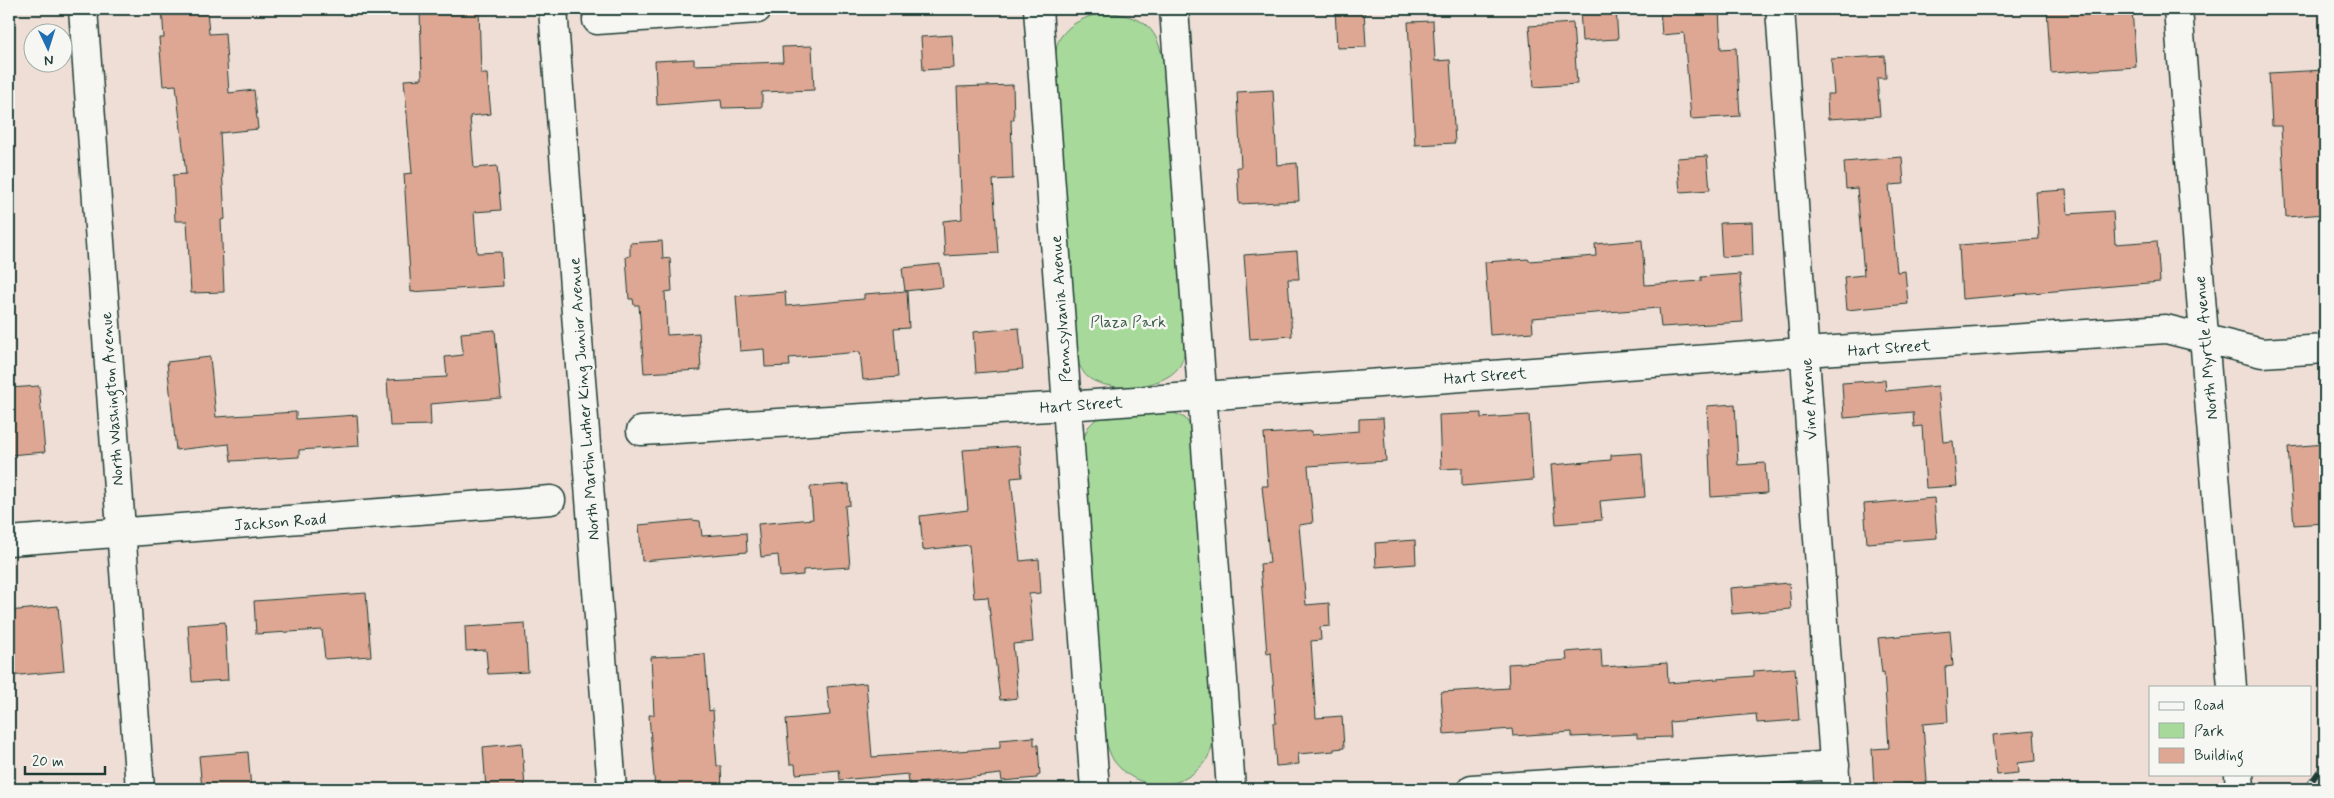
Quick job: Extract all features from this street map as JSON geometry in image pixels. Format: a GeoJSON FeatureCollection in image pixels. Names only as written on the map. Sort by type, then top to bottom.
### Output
{"type":"FeatureCollection","features":[{"type":"Feature","properties":{"kind":"street","name":"North Washington Avenue"},"geometry":{"type":"LineString","coordinates":[[82,9],[140,789]]}},
{"type":"Feature","properties":{"kind":"street","name":"North Martin Luther King Junior Avenue"},"geometry":{"type":"LineString","coordinates":[[553,9],[612,789]]}},
{"type":"Feature","properties":{"kind":"street"},"geometry":{"type":"LineString","coordinates":[[597,20],[757,9]]}},
{"type":"Feature","properties":{"kind":"street","name":"Pennsylvania Avenue"},"geometry":{"type":"LineString","coordinates":[[1038,9],[1094,789]]}},
{"type":"Feature","properties":{"kind":"street"},"geometry":{"type":"LineString","coordinates":[[1174,9],[1204,396],[1231,789]]}},
{"type":"Feature","properties":{"kind":"street","name":"Vine Avenue"},"geometry":{"type":"LineString","coordinates":[[1780,9],[1836,777]]}},
{"type":"Feature","properties":{"kind":"street","name":"North Myrtle Avenue"},"geometry":{"type":"LineString","coordinates":[[2178,9],[2232,686]]}},
{"type":"Feature","properties":{"kind":"street","name":"Hart Street"},"geometry":{"type":"LineString","coordinates":[[642,430],[1067,406],[1804,352],[2166,329],[2262,353],[2325,349]]}},
{"type":"Feature","properties":{"kind":"street","name":"Jackson Road"},"geometry":{"type":"LineString","coordinates":[[9,541],[552,500]]}},
{"type":"Feature","properties":{"kind":"street"},"geometry":{"type":"LineString","coordinates":[[2239,776],[2240,789]]}},
{"type":"Feature","properties":{"kind":"street"},"geometry":{"type":"LineString","coordinates":[[1472,789],[1836,777]]}},
{"type":"Feature","properties":{"kind":"green space","name":"Plaza Park"},"geometry":{"type":"Polygon","coordinates":[[[1105,12],[1134,18],[1144,23],[1151,29],[1160,48],[1167,76],[1188,343],[1180,366],[1170,375],[1160,381],[1148,384],[1122,387],[1098,383],[1087,377],[1077,362],[1054,61],[1059,40],[1064,32],[1086,18],[1105,12]]]}},
{"type":"Feature","properties":{"kind":"green space"},"geometry":{"type":"Polygon","coordinates":[[[1172,412],[1185,418],[1193,430],[1214,731],[1210,754],[1196,771],[1173,783],[1160,784],[1147,783],[1135,779],[1124,771],[1114,761],[1105,740],[1082,443],[1088,427],[1099,416],[1172,412]]]}},
{"type":"Feature","properties":{"kind":"building"},"geometry":{"type":"Polygon","coordinates":[[[162,9],[207,9],[209,34],[225,33],[229,93],[254,90],[258,129],[220,133],[225,219],[221,220],[224,292],[191,293],[187,221],[175,221],[173,175],[186,174],[176,85],[163,86],[159,38],[164,38],[162,9]]]}},
{"type":"Feature","properties":{"kind":"building"},"geometry":{"type":"Polygon","coordinates":[[[479,9],[481,74],[487,74],[491,114],[470,116],[474,168],[497,166],[501,210],[474,212],[477,253],[501,252],[503,286],[411,292],[404,174],[412,173],[404,80],[422,79],[420,10],[479,9]]]}},
{"type":"Feature","properties":{"kind":"building"},"geometry":{"type":"Polygon","coordinates":[[[1335,9],[1364,9],[1366,47],[1337,48],[1335,9]]]}},
{"type":"Feature","properties":{"kind":"building"},"geometry":{"type":"Polygon","coordinates":[[[1580,9],[1616,9],[1618,39],[1582,41],[1580,9]]]}},
{"type":"Feature","properties":{"kind":"building"},"geometry":{"type":"Polygon","coordinates":[[[1660,9],[1719,9],[1721,49],[1736,48],[1740,116],[1691,119],[1684,33],[1662,35],[1660,9]]]}},
{"type":"Feature","properties":{"kind":"building"},"geometry":{"type":"Polygon","coordinates":[[[2047,9],[2132,9],[2136,67],[2051,73],[2047,9]]]}},
{"type":"Feature","properties":{"kind":"building"},"geometry":{"type":"Polygon","coordinates":[[[1433,21],[1435,61],[1450,60],[1455,143],[1415,145],[1408,22],[1433,21]]]}},
{"type":"Feature","properties":{"kind":"building"},"geometry":{"type":"Polygon","coordinates":[[[1573,23],[1577,84],[1534,87],[1529,26],[1573,23]]]}},
{"type":"Feature","properties":{"kind":"building"},"geometry":{"type":"Polygon","coordinates":[[[952,35],[954,68],[923,70],[921,37],[952,35]]]}},
{"type":"Feature","properties":{"kind":"building"},"geometry":{"type":"Polygon","coordinates":[[[812,46],[814,90],[762,92],[762,107],[722,108],[721,100],[657,105],[655,61],[694,59],[694,65],[783,62],[782,47],[812,46]]]}},
{"type":"Feature","properties":{"kind":"building"},"geometry":{"type":"Polygon","coordinates":[[[1885,56],[1886,78],[1877,78],[1880,116],[1828,119],[1827,94],[1834,94],[1831,59],[1885,56]]]}},
{"type":"Feature","properties":{"kind":"building"},"geometry":{"type":"Polygon","coordinates":[[[2325,70],[2325,214],[2286,217],[2281,126],[2272,126],[2269,73],[2325,70]]]}},
{"type":"Feature","properties":{"kind":"building"},"geometry":{"type":"Polygon","coordinates":[[[1013,85],[1014,120],[1011,120],[1013,179],[993,180],[998,253],[945,256],[943,221],[962,219],[957,87],[1013,85]]]}},
{"type":"Feature","properties":{"kind":"building"},"geometry":{"type":"Polygon","coordinates":[[[1273,90],[1277,165],[1297,163],[1299,201],[1239,204],[1237,167],[1241,167],[1237,92],[1273,90]]]}},
{"type":"Feature","properties":{"kind":"building"},"geometry":{"type":"Polygon","coordinates":[[[1707,156],[1710,190],[1680,192],[1677,158],[1707,156]]]}},
{"type":"Feature","properties":{"kind":"building"},"geometry":{"type":"Polygon","coordinates":[[[1902,157],[1904,184],[1889,185],[1897,272],[1905,271],[1908,304],[1847,310],[1844,277],[1864,275],[1857,188],[1846,189],[1844,162],[1902,157]]]}},
{"type":"Feature","properties":{"kind":"building"},"geometry":{"type":"Polygon","coordinates":[[[2066,190],[2068,214],[2113,211],[2115,244],[2157,241],[2160,282],[1962,299],[1959,245],[2039,239],[2036,192],[2066,190]]]}},
{"type":"Feature","properties":{"kind":"building"},"geometry":{"type":"Polygon","coordinates":[[[1752,222],[1753,255],[1722,257],[1720,223],[1752,222]]]}},
{"type":"Feature","properties":{"kind":"building"},"geometry":{"type":"Polygon","coordinates":[[[1642,240],[1645,285],[1701,281],[1701,277],[1740,274],[1743,322],[1661,327],[1659,308],[1532,318],[1533,332],[1490,335],[1485,262],[1596,256],[1595,244],[1642,240]]]}},
{"type":"Feature","properties":{"kind":"building"},"geometry":{"type":"Polygon","coordinates":[[[662,241],[663,259],[670,258],[672,291],[665,292],[667,335],[699,333],[701,370],[644,373],[639,305],[634,305],[633,299],[629,299],[626,257],[630,256],[630,243],[662,241]]]}},
{"type":"Feature","properties":{"kind":"building"},"geometry":{"type":"Polygon","coordinates":[[[1297,251],[1299,279],[1288,279],[1292,336],[1250,339],[1244,255],[1297,251]]]}},
{"type":"Feature","properties":{"kind":"building"},"geometry":{"type":"Polygon","coordinates":[[[940,264],[943,287],[905,291],[902,268],[940,264]]]}},
{"type":"Feature","properties":{"kind":"building"},"geometry":{"type":"Polygon","coordinates":[[[907,291],[909,328],[894,329],[898,377],[863,380],[860,352],[789,358],[790,366],[765,367],[764,349],[740,351],[736,296],[785,292],[786,306],[864,299],[864,294],[907,291]]]}},
{"type":"Feature","properties":{"kind":"building"},"geometry":{"type":"Polygon","coordinates":[[[1019,328],[1023,369],[976,373],[973,332],[1019,328]]]}},
{"type":"Feature","properties":{"kind":"building"},"geometry":{"type":"Polygon","coordinates":[[[495,330],[501,398],[430,404],[431,425],[390,426],[387,380],[447,377],[445,357],[463,355],[461,333],[495,330]]]}},
{"type":"Feature","properties":{"kind":"building"},"geometry":{"type":"Polygon","coordinates":[[[210,357],[216,417],[296,412],[296,419],[357,415],[359,446],[299,450],[299,457],[231,461],[229,444],[176,450],[167,362],[210,357]]]}},
{"type":"Feature","properties":{"kind":"building"},"geometry":{"type":"Polygon","coordinates":[[[1885,380],[1886,391],[1938,386],[1943,442],[1953,441],[1957,486],[1926,488],[1922,426],[1914,427],[1913,412],[1844,418],[1842,383],[1885,380]]]}},
{"type":"Feature","properties":{"kind":"building"},"geometry":{"type":"Polygon","coordinates":[[[39,386],[45,452],[9,455],[9,388],[39,386]]]}},
{"type":"Feature","properties":{"kind":"building"},"geometry":{"type":"Polygon","coordinates":[[[1735,404],[1738,465],[1765,463],[1767,493],[1711,497],[1707,406],[1735,404]]]}},
{"type":"Feature","properties":{"kind":"building"},"geometry":{"type":"Polygon","coordinates":[[[1481,413],[1481,418],[1529,415],[1533,480],[1462,486],[1462,468],[1441,469],[1439,415],[1481,413]]]}},
{"type":"Feature","properties":{"kind":"building"},"geometry":{"type":"Polygon","coordinates":[[[1383,418],[1386,461],[1308,466],[1313,523],[1299,525],[1306,605],[1329,603],[1330,626],[1320,627],[1321,640],[1311,641],[1316,718],[1342,716],[1344,748],[1334,749],[1334,751],[1298,754],[1299,764],[1276,766],[1273,723],[1276,723],[1271,653],[1267,654],[1260,564],[1270,563],[1262,486],[1268,486],[1264,434],[1312,431],[1312,435],[1359,431],[1359,419],[1383,418]]]}},
{"type":"Feature","properties":{"kind":"building"},"geometry":{"type":"Polygon","coordinates":[[[2325,444],[2325,523],[2294,525],[2288,447],[2325,444]]]}},
{"type":"Feature","properties":{"kind":"building"},"geometry":{"type":"Polygon","coordinates":[[[1020,446],[1022,477],[1011,478],[1020,561],[1039,559],[1041,593],[1029,594],[1033,642],[1013,644],[1018,698],[1000,700],[988,597],[974,598],[969,545],[923,550],[920,516],[968,510],[963,450],[1020,446]]]}},
{"type":"Feature","properties":{"kind":"building"},"geometry":{"type":"Polygon","coordinates":[[[1642,453],[1645,497],[1600,501],[1602,520],[1556,524],[1551,465],[1611,460],[1611,455],[1642,453]]]}},
{"type":"Feature","properties":{"kind":"building"},"geometry":{"type":"Polygon","coordinates":[[[849,484],[850,505],[845,506],[850,567],[803,570],[803,575],[780,577],[778,555],[761,557],[758,524],[813,519],[810,487],[849,484]]]}},
{"type":"Feature","properties":{"kind":"building"},"geometry":{"type":"Polygon","coordinates":[[[1934,498],[1937,538],[1867,543],[1864,504],[1934,498]]]}},
{"type":"Feature","properties":{"kind":"building"},"geometry":{"type":"Polygon","coordinates":[[[692,520],[700,521],[702,536],[746,533],[747,552],[642,561],[639,525],[692,520]]]}},
{"type":"Feature","properties":{"kind":"building"},"geometry":{"type":"Polygon","coordinates":[[[1415,540],[1416,564],[1376,567],[1375,543],[1415,540]]]}},
{"type":"Feature","properties":{"kind":"building"},"geometry":{"type":"Polygon","coordinates":[[[1789,583],[1791,609],[1732,614],[1730,588],[1789,583]]]}},
{"type":"Feature","properties":{"kind":"building"},"geometry":{"type":"Polygon","coordinates":[[[366,593],[371,656],[325,659],[322,630],[256,634],[254,601],[366,593]]]}},
{"type":"Feature","properties":{"kind":"building"},"geometry":{"type":"Polygon","coordinates":[[[58,606],[64,671],[9,676],[9,611],[58,606]]]}},
{"type":"Feature","properties":{"kind":"building"},"geometry":{"type":"Polygon","coordinates":[[[225,622],[228,680],[192,682],[188,625],[225,622]]]}},
{"type":"Feature","properties":{"kind":"building"},"geometry":{"type":"Polygon","coordinates":[[[525,623],[528,672],[488,674],[486,650],[466,651],[465,627],[525,623]]]}},
{"type":"Feature","properties":{"kind":"building"},"geometry":{"type":"Polygon","coordinates":[[[1950,631],[1953,666],[1945,667],[1948,722],[1923,724],[1927,782],[1874,787],[1872,749],[1889,748],[1884,672],[1882,673],[1878,638],[1950,631]]]}},
{"type":"Feature","properties":{"kind":"building"},"geometry":{"type":"Polygon","coordinates":[[[1601,649],[1602,667],[1667,663],[1668,683],[1754,676],[1754,671],[1795,668],[1799,720],[1757,723],[1756,714],[1670,722],[1671,737],[1637,738],[1637,734],[1572,737],[1572,732],[1513,736],[1512,729],[1444,734],[1441,692],[1509,688],[1508,664],[1567,660],[1566,652],[1601,649]]]}},
{"type":"Feature","properties":{"kind":"building"},"geometry":{"type":"Polygon","coordinates":[[[705,654],[709,711],[713,710],[717,766],[721,766],[722,789],[655,789],[649,715],[654,715],[651,657],[705,654]]]}},
{"type":"Feature","properties":{"kind":"building"},"geometry":{"type":"Polygon","coordinates":[[[866,683],[872,757],[1000,748],[1000,740],[1034,737],[1034,745],[1038,745],[1040,775],[1037,778],[1002,781],[1001,774],[909,784],[908,774],[840,780],[839,770],[796,774],[795,764],[790,764],[786,719],[830,715],[827,687],[866,683]]]}},
{"type":"Feature","properties":{"kind":"building"},"geometry":{"type":"Polygon","coordinates":[[[2034,731],[2036,761],[2017,763],[2018,773],[1997,775],[1993,735],[2034,731]]]}},
{"type":"Feature","properties":{"kind":"building"},"geometry":{"type":"Polygon","coordinates":[[[522,743],[525,789],[486,789],[483,747],[522,743]]]}},
{"type":"Feature","properties":{"kind":"building"},"geometry":{"type":"Polygon","coordinates":[[[248,752],[251,789],[202,789],[199,756],[248,752]]]}},
{"type":"Feature","properties":{"kind":"railway"},"geometry":{"type":"LineString","coordinates":[[2306,789],[2325,763]]}}]}
